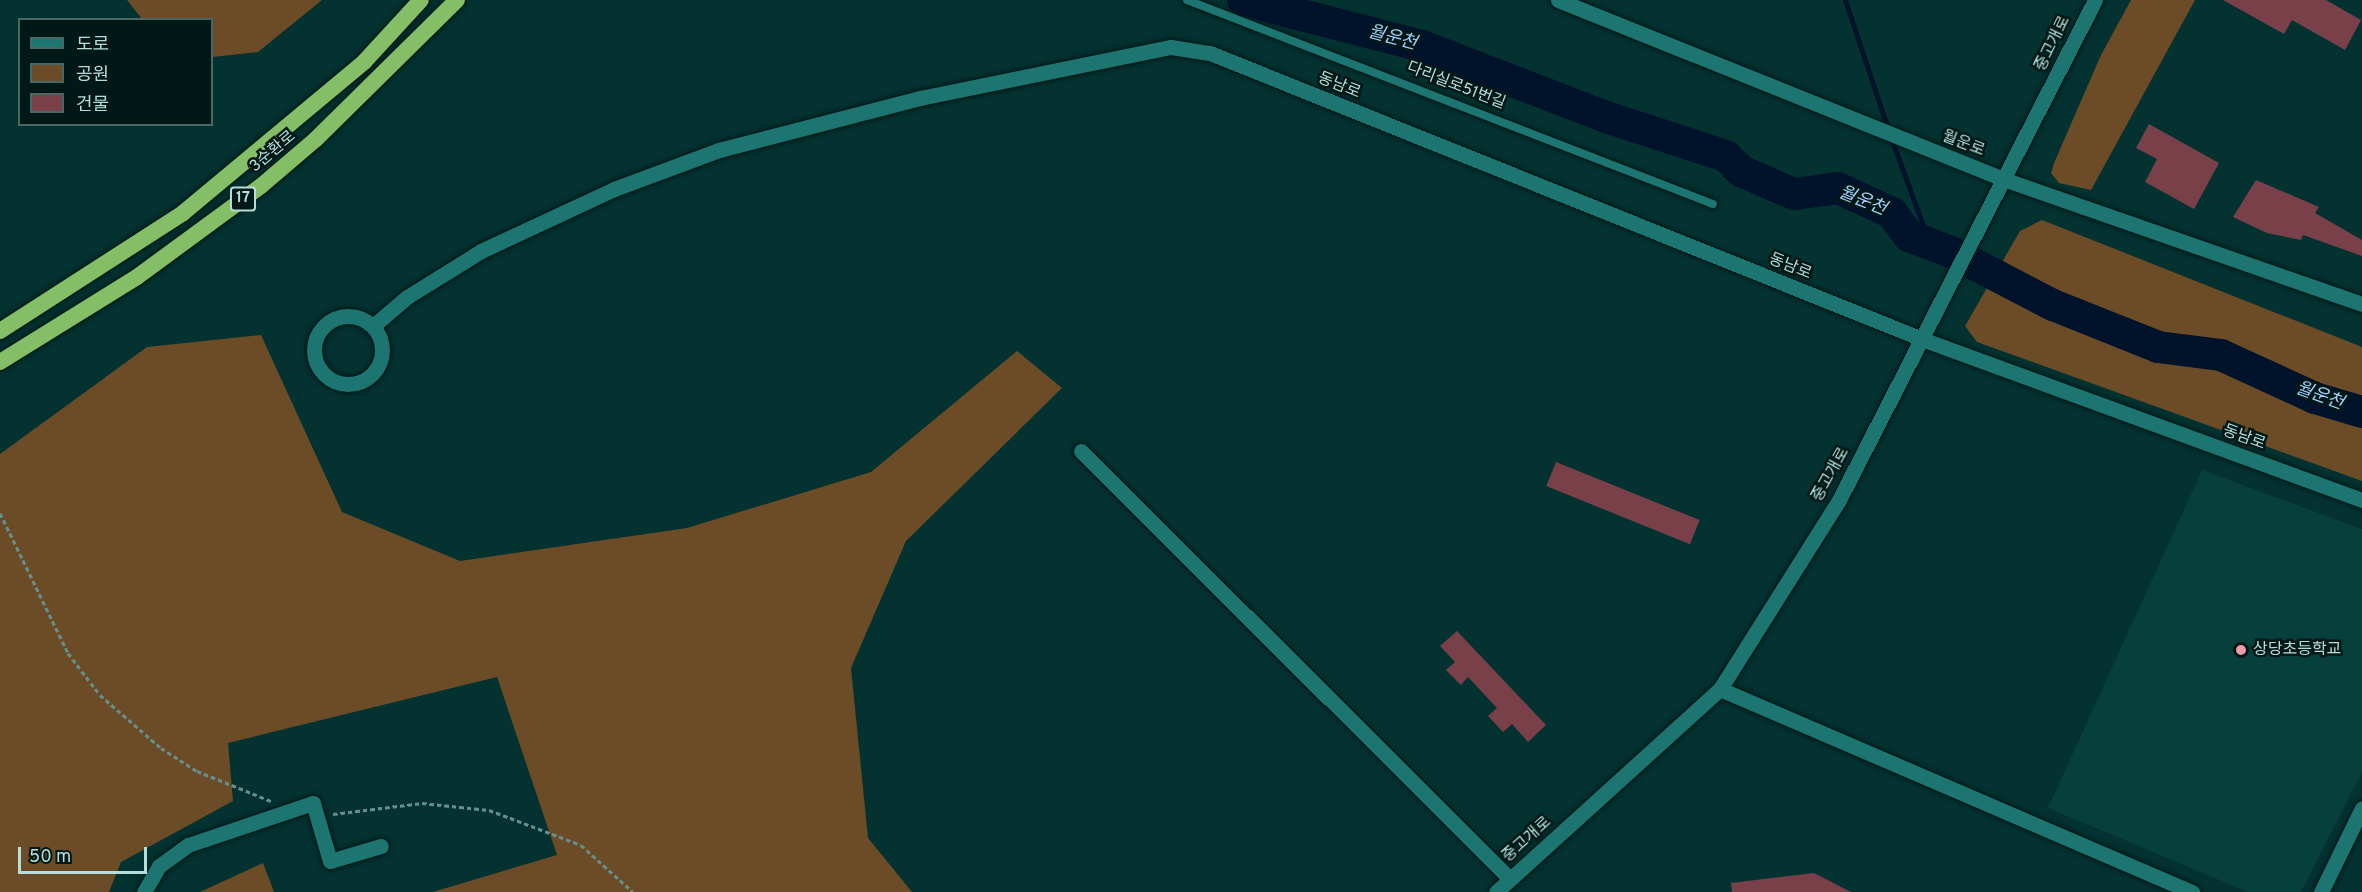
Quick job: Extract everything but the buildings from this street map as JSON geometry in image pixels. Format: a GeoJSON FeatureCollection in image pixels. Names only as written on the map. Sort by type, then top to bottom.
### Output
{"type":"FeatureCollection","features":[{"type":"Feature","properties":{"kind":"highway","name":"3순환로"},"geometry":{"type":"LineString","coordinates":[[0,331],[183,213],[364,62],[421,0]]}},
{"type":"Feature","properties":{"kind":"highway","name":"3순환로"},"geometry":{"type":"LineString","coordinates":[[0,362],[136,277],[261,186],[316,139],[457,0]]}},
{"type":"Feature","properties":{"kind":"street","name":"월운로"},"geometry":{"type":"LineString","coordinates":[[1558,0],[1576,3],[1839,114],[2003,179],[2362,304]]}},
{"type":"Feature","properties":{"kind":"street","name":"중고개로"},"geometry":{"type":"LineString","coordinates":[[1496,892],[1720,689],[1839,500],[2095,0]]}},
{"type":"Feature","properties":{"kind":"street","name":"동남로"},"geometry":{"type":"LineString","coordinates":[[373,326],[407,297],[481,250],[614,189],[719,150],[921,98],[1171,47],[1210,53],[1922,339],[2362,500]]}},
{"type":"Feature","properties":{"kind":"street"},"geometry":{"type":"LineString","coordinates":[[347,315],[359,317],[373,326],[382,342],[382,354],[373,375],[352,385],[341,384],[323,373],[317,364],[314,343],[325,324],[347,315]]}},
{"type":"Feature","properties":{"kind":"street"},"geometry":{"type":"LineString","coordinates":[[1080,451],[1510,879]]}},
{"type":"Feature","properties":{"kind":"street"},"geometry":{"type":"LineString","coordinates":[[1720,689],[2192,892]]}},
{"type":"Feature","properties":{"kind":"street"},"geometry":{"type":"LineString","coordinates":[[144,892],[159,866],[188,845],[313,803],[330,861],[381,846]]}},
{"type":"Feature","properties":{"kind":"street"},"geometry":{"type":"LineString","coordinates":[[2321,892],[2362,808]]}},
{"type":"Feature","properties":{"kind":"lane","name":"다리실로51번길"},"geometry":{"type":"LineString","coordinates":[[1187,0],[1713,204]]}},
{"type":"Feature","properties":{"kind":"path"},"geometry":{"type":"LineString","coordinates":[[0,513],[68,653],[100,695],[161,748],[197,771],[281,805]]}},
{"type":"Feature","properties":{"kind":"path"},"geometry":{"type":"LineString","coordinates":[[328,814],[422,803],[489,810],[581,844],[633,892]]}},
{"type":"Feature","properties":{"kind":"shaded area","name":"상당초등학교"},"geometry":{"type":"Polygon","coordinates":[[[2202,470],[2362,529],[2362,772],[2301,892],[2248,892],[2048,808],[2202,470]]]}},
{"type":"Feature","properties":{"kind":"green space"},"geometry":{"type":"Polygon","coordinates":[[[127,0],[322,0],[258,52],[213,57],[213,18],[141,18],[127,0]]]}},
{"type":"Feature","properties":{"kind":"green space"},"geometry":{"type":"Polygon","coordinates":[[[2131,0],[2195,0],[2091,190],[2059,183],[2051,173],[2054,163],[2101,55],[2131,0]]]}},
{"type":"Feature","properties":{"kind":"green space"},"geometry":{"type":"Polygon","coordinates":[[[2042,220],[2362,347],[2362,481],[1977,342],[1965,326],[2020,231],[2042,220]]]}},
{"type":"Feature","properties":{"kind":"green space"},"geometry":{"type":"Polygon","coordinates":[[[261,335],[342,512],[460,561],[687,528],[871,472],[1017,351],[1062,388],[906,541],[851,668],[868,838],[912,892],[433,892],[557,855],[497,677],[228,743],[233,801],[121,862],[109,892],[0,892],[0,454],[147,347],[261,335]]]}},
{"type":"Feature","properties":{"kind":"green space"},"geometry":{"type":"Polygon","coordinates":[[[263,863],[274,892],[200,892],[263,863]]]}},
{"type":"Feature","properties":{"kind":"waterway","name":"월운천"},"geometry":{"type":"LineString","coordinates":[[1243,0],[1422,46],[1606,117],[1726,156],[1741,171],[1794,194],[1838,188],[1892,213],[1909,236],[1951,252],[2053,305],[2158,347],[2221,355],[2315,398],[2362,412]]}},
{"type":"Feature","properties":{"kind":"waterway"},"geometry":{"type":"LineString","coordinates":[[1845,0],[1888,129]]}},
{"type":"Feature","properties":{"kind":"waterway"},"geometry":{"type":"LineString","coordinates":[[1891,138],[1930,244]]}},
{"type":"Feature","properties":{"kind":"place","name":"상당초등학교"},"geometry":{"type":"Point","coordinates":[2241,650]}}]}
